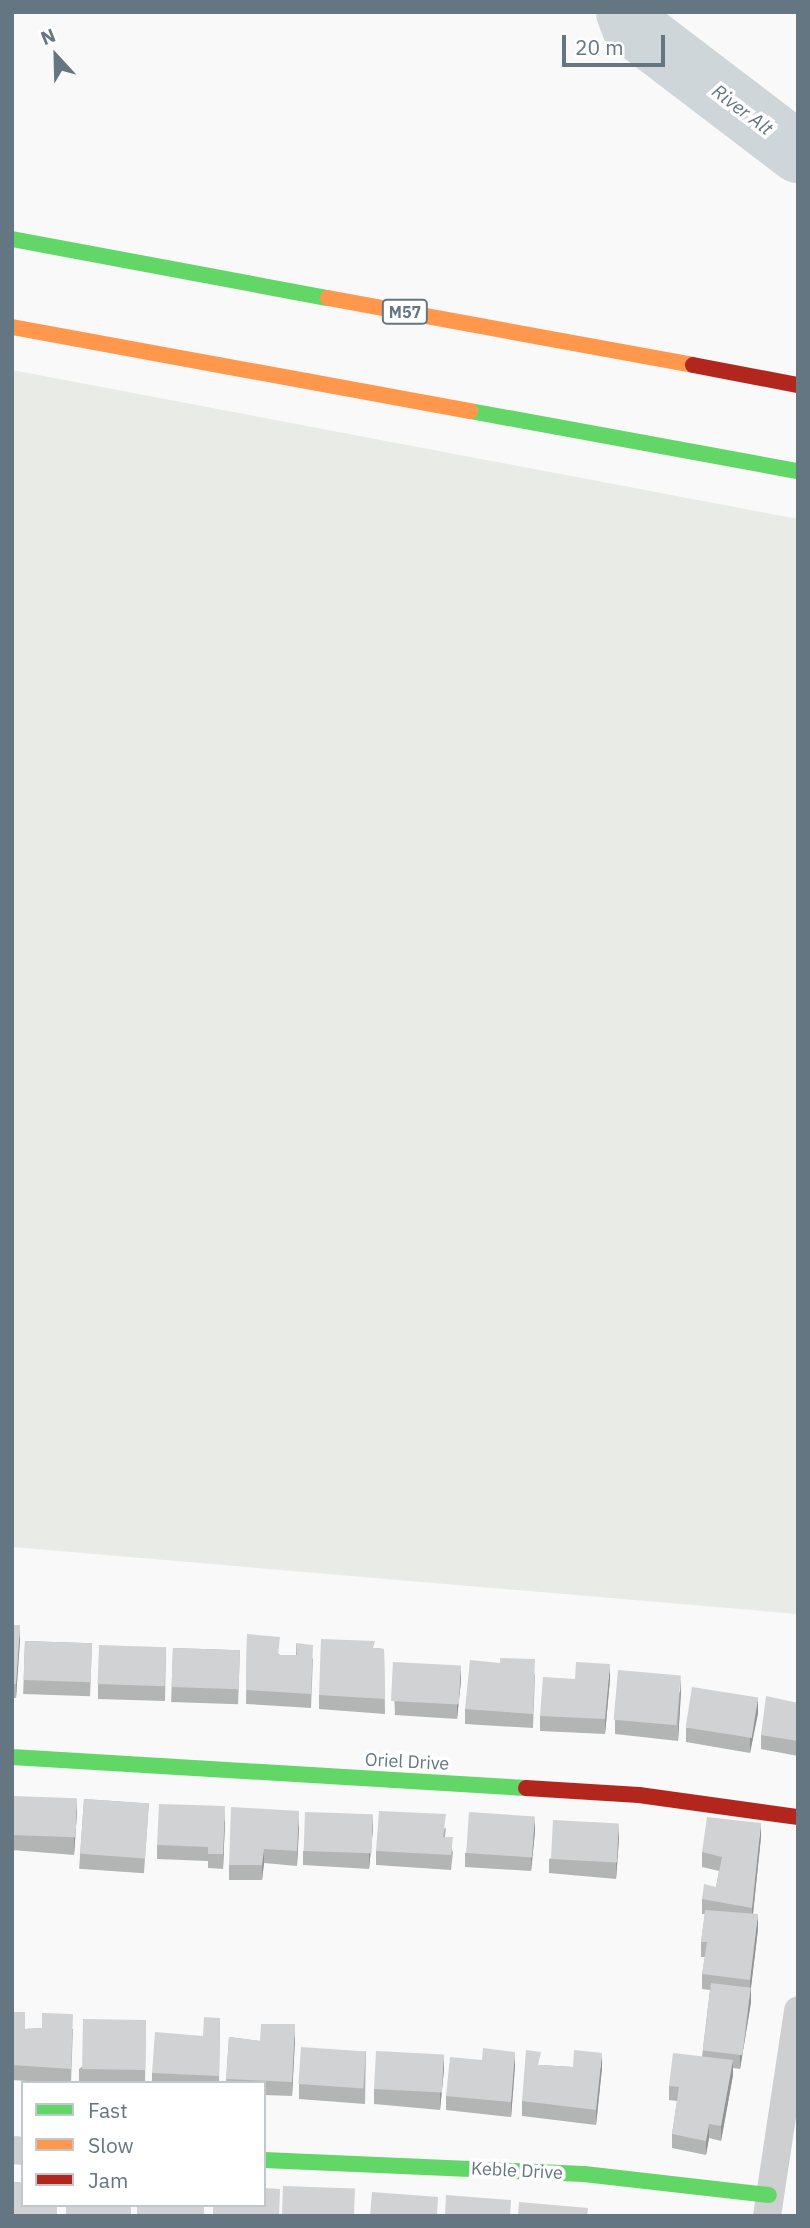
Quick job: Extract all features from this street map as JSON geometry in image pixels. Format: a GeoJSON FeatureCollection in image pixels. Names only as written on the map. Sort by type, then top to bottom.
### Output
{"type":"FeatureCollection","features":[{"type":"Feature","properties":{"kind":"main road","name":"M57"},"geometry":{"type":"LineString","coordinates":[[12,239],[798,384]]}},
{"type":"Feature","properties":{"kind":"main road"},"geometry":{"type":"LineString","coordinates":[[12,327],[798,471]]}},
{"type":"Feature","properties":{"kind":"main road","name":"Oriel Drive"},"geometry":{"type":"LineString","coordinates":[[12,1757],[639,1795],[798,1817]]}},
{"type":"Feature","properties":{"kind":"main road","name":"Keble Drive"},"geometry":{"type":"LineString","coordinates":[[266,2160],[584,2174],[768,2205]]}},
{"type":"Feature","properties":{"kind":"street"},"geometry":{"type":"LineString","coordinates":[[768,2205],[798,2010]]}},
{"type":"Feature","properties":{"kind":"shaded area"},"geometry":{"type":"Polygon","coordinates":[[[12,370],[798,519],[798,1614],[12,1547],[12,370]]]}},
{"type":"Feature","properties":{"kind":"building"},"geometry":{"type":"Polygon","coordinates":[[[12,1625],[20,1625],[16,1684],[12,1684],[12,1625]]]}},
{"type":"Feature","properties":{"kind":"building"},"geometry":{"type":"Polygon","coordinates":[[[247,1634],[280,1637],[278,1655],[297,1655],[296,1643],[313,1645],[311,1694],[246,1690],[247,1634]]]}},
{"type":"Feature","properties":{"kind":"building"},"geometry":{"type":"Polygon","coordinates":[[[321,1639],[375,1641],[373,1648],[384,1649],[385,1699],[319,1695],[321,1639]]]}},
{"type":"Feature","properties":{"kind":"building"},"geometry":{"type":"Polygon","coordinates":[[[25,1641],[92,1643],[91,1682],[24,1680],[25,1641]]]}},
{"type":"Feature","properties":{"kind":"building"},"geometry":{"type":"Polygon","coordinates":[[[99,1645],[166,1647],[165,1686],[98,1684],[99,1645]]]}},
{"type":"Feature","properties":{"kind":"building"},"geometry":{"type":"Polygon","coordinates":[[[173,1648],[240,1650],[239,1689],[172,1687],[173,1648]]]}},
{"type":"Feature","properties":{"kind":"building"},"geometry":{"type":"Polygon","coordinates":[[[500,1658],[535,1659],[533,1714],[465,1709],[470,1660],[500,1663],[500,1658]]]}},
{"type":"Feature","properties":{"kind":"building"},"geometry":{"type":"Polygon","coordinates":[[[393,1662],[461,1666],[459,1705],[391,1701],[393,1662]]]}},
{"type":"Feature","properties":{"kind":"building"},"geometry":{"type":"Polygon","coordinates":[[[576,1662],[610,1664],[605,1719],[540,1716],[543,1677],[575,1679],[576,1662]]]}},
{"type":"Feature","properties":{"kind":"building"},"geometry":{"type":"Polygon","coordinates":[[[618,1670],[681,1675],[676,1725],[614,1720],[618,1670]]]}},
{"type":"Feature","properties":{"kind":"building"},"geometry":{"type":"Polygon","coordinates":[[[692,1687],[758,1697],[752,1738],[686,1727],[692,1687]]]}},
{"type":"Feature","properties":{"kind":"building"},"geometry":{"type":"Polygon","coordinates":[[[766,1696],[798,1703],[798,1741],[761,1735],[766,1696]]]}},
{"type":"Feature","properties":{"kind":"building"},"geometry":{"type":"Polygon","coordinates":[[[12,1796],[77,1798],[76,1837],[12,1835],[12,1796]]]}},
{"type":"Feature","properties":{"kind":"building"},"geometry":{"type":"Polygon","coordinates":[[[84,1799],[149,1804],[145,1858],[80,1854],[84,1799]]]}},
{"type":"Feature","properties":{"kind":"building"},"geometry":{"type":"Polygon","coordinates":[[[159,1804],[225,1806],[223,1854],[208,1854],[208,1847],[157,1845],[159,1804]]]}},
{"type":"Feature","properties":{"kind":"building"},"geometry":{"type":"Polygon","coordinates":[[[231,1807],[299,1811],[297,1851],[264,1849],[262,1865],[229,1865],[231,1807]]]}},
{"type":"Feature","properties":{"kind":"building"},"geometry":{"type":"Polygon","coordinates":[[[379,1811],[446,1814],[443,1837],[453,1837],[451,1855],[376,1851],[379,1811]]]}},
{"type":"Feature","properties":{"kind":"building"},"geometry":{"type":"Polygon","coordinates":[[[305,1812],[373,1814],[372,1853],[304,1851],[305,1812]]]}},
{"type":"Feature","properties":{"kind":"building"},"geometry":{"type":"Polygon","coordinates":[[[469,1812],[535,1817],[532,1858],[466,1853],[469,1812]]]}},
{"type":"Feature","properties":{"kind":"building"},"geometry":{"type":"Polygon","coordinates":[[[707,1817],[761,1823],[752,1908],[702,1899],[704,1884],[716,1887],[722,1857],[702,1852],[707,1817]]]}},
{"type":"Feature","properties":{"kind":"building"},"geometry":{"type":"Polygon","coordinates":[[[553,1820],[619,1823],[617,1862],[551,1859],[553,1820]]]}},
{"type":"Feature","properties":{"kind":"building"},"geometry":{"type":"Polygon","coordinates":[[[705,1910],[758,1914],[750,1980],[702,1974],[707,1942],[701,1942],[705,1910]]]}},
{"type":"Feature","properties":{"kind":"building"},"geometry":{"type":"Polygon","coordinates":[[[711,1983],[751,1988],[742,2055],[703,2050],[711,1983]]]}},
{"type":"Feature","properties":{"kind":"building"},"geometry":{"type":"Polygon","coordinates":[[[12,2012],[25,2012],[25,2029],[42,2028],[42,2013],[73,2014],[71,2069],[12,2065],[12,2012]]]}},
{"type":"Feature","properties":{"kind":"building"},"geometry":{"type":"Polygon","coordinates":[[[204,2017],[220,2018],[219,2076],[152,2073],[155,2032],[203,2036],[204,2017]]]}},
{"type":"Feature","properties":{"kind":"building"},"geometry":{"type":"Polygon","coordinates":[[[83,2019],[146,2020],[145,2070],[82,2069],[83,2019]]]}},
{"type":"Feature","properties":{"kind":"building"},"geometry":{"type":"Polygon","coordinates":[[[261,2024],[295,2024],[292,2082],[226,2079],[229,2037],[260,2041],[261,2024]]]}},
{"type":"Feature","properties":{"kind":"building"},"geometry":{"type":"Polygon","coordinates":[[[301,2047],[366,2052],[363,2088],[298,2084],[301,2047]]]}},
{"type":"Feature","properties":{"kind":"building"},"geometry":{"type":"Polygon","coordinates":[[[483,2048],[515,2052],[511,2102],[446,2096],[450,2057],[482,2060],[483,2048]]]}},
{"type":"Feature","properties":{"kind":"building"},"geometry":{"type":"Polygon","coordinates":[[[526,2050],[541,2052],[538,2065],[573,2067],[574,2050],[602,2053],[596,2110],[522,2101],[526,2050]]]}},
{"type":"Feature","properties":{"kind":"building"},"geometry":{"type":"Polygon","coordinates":[[[376,2051],[444,2055],[442,2093],[374,2089],[376,2051]]]}},
{"type":"Feature","properties":{"kind":"building"},"geometry":{"type":"Polygon","coordinates":[[[673,2053],[733,2060],[721,2126],[709,2124],[706,2141],[672,2134],[679,2087],[669,2086],[673,2053]]]}},
{"type":"Feature","properties":{"kind":"building"},"geometry":{"type":"Polygon","coordinates":[[[12,2182],[21,2182],[21,2207],[57,2207],[57,2216],[12,2216],[12,2182]]]}},
{"type":"Feature","properties":{"kind":"building"},"geometry":{"type":"Polygon","coordinates":[[[283,2186],[355,2189],[354,2216],[282,2216],[283,2186]]]}},
{"type":"Feature","properties":{"kind":"building"},"geometry":{"type":"Polygon","coordinates":[[[266,2188],[280,2189],[279,2216],[213,2216],[213,2207],[266,2207],[266,2188]]]}},
{"type":"Feature","properties":{"kind":"building"},"geometry":{"type":"Polygon","coordinates":[[[372,2192],[438,2197],[437,2216],[370,2216],[372,2192]]]}},
{"type":"Feature","properties":{"kind":"building"},"geometry":{"type":"Polygon","coordinates":[[[446,2195],[511,2200],[510,2216],[445,2216],[446,2195]]]}},
{"type":"Feature","properties":{"kind":"building"},"geometry":{"type":"Polygon","coordinates":[[[519,2202],[588,2208],[587,2216],[518,2216],[519,2202]]]}},
{"type":"Feature","properties":{"kind":"building"},"geometry":{"type":"Polygon","coordinates":[[[66,2207],[131,2207],[131,2216],[66,2216],[66,2207]]]}},
{"type":"Feature","properties":{"kind":"building"},"geometry":{"type":"Polygon","coordinates":[[[137,2207],[204,2207],[204,2216],[137,2216],[137,2207]]]}},
{"type":"Feature","properties":{"kind":"waterway","name":"River Alt"},"geometry":{"type":"LineString","coordinates":[[626,12],[631,25],[798,152]]}},
{"type":"Feature","properties":{"kind":"traffic: fast"},"geometry":{"type":"LineString","coordinates":[[12,239],[328,298]]}},
{"type":"Feature","properties":{"kind":"traffic: fast"},"geometry":{"type":"LineString","coordinates":[[470,411],[798,471]]}},
{"type":"Feature","properties":{"kind":"traffic: fast"},"geometry":{"type":"LineString","coordinates":[[12,1757],[526,1788]]}},
{"type":"Feature","properties":{"kind":"traffic: fast"},"geometry":{"type":"LineString","coordinates":[[266,2160],[584,2174],[769,2195]]}},
{"type":"Feature","properties":{"kind":"traffic: slow"},"geometry":{"type":"LineString","coordinates":[[328,298],[693,365]]}},
{"type":"Feature","properties":{"kind":"traffic: slow"},"geometry":{"type":"LineString","coordinates":[[12,327],[470,411]]}},
{"type":"Feature","properties":{"kind":"traffic: jam"},"geometry":{"type":"LineString","coordinates":[[693,365],[798,385]]}},
{"type":"Feature","properties":{"kind":"traffic: jam"},"geometry":{"type":"LineString","coordinates":[[526,1788],[639,1795],[798,1817]]}}]}
